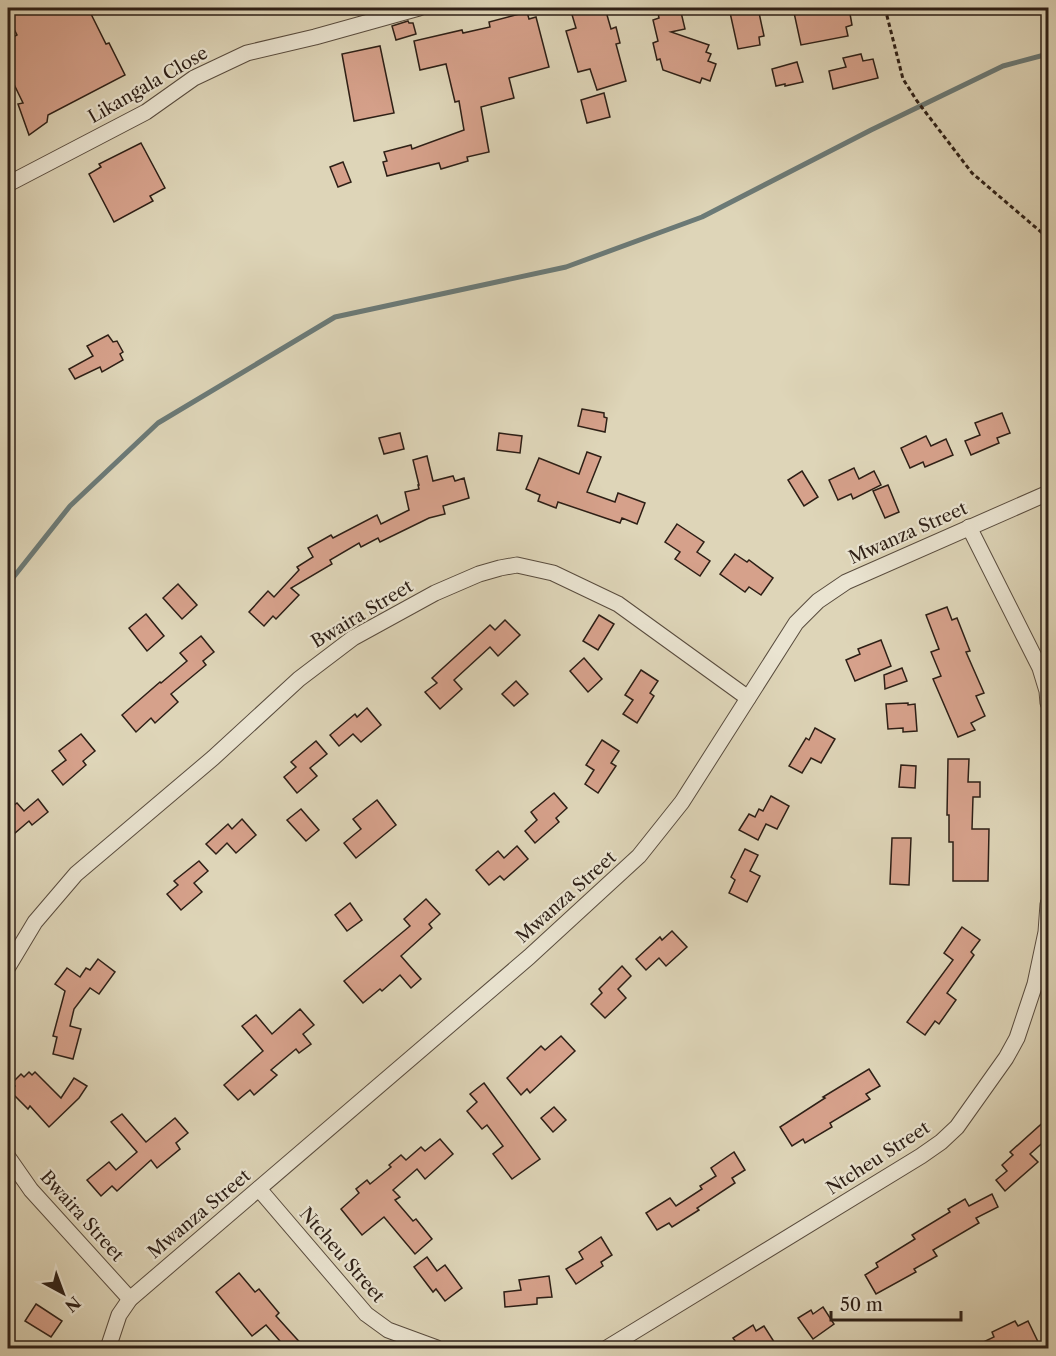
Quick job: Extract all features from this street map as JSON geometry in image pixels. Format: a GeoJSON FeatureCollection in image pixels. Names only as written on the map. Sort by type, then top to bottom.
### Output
{"type":"FeatureCollection","features":[{"type":"Feature","properties":{"kind":"street","name":"Likangala Close"},"geometry":{"type":"LineString","coordinates":[[8,184],[146,112],[194,78],[247,53],[419,8]]}},
{"type":"Feature","properties":{"kind":"street","name":"Mwanza Street"},"geometry":{"type":"LineString","coordinates":[[108,1348],[119,1315],[130,1299],[529,957],[639,856],[682,802],[796,623],[831,591],[846,582],[1048,493]]}},
{"type":"Feature","properties":{"kind":"street"},"geometry":{"type":"LineString","coordinates":[[969,527],[1040,668],[1048,703]]}},
{"type":"Feature","properties":{"kind":"street","name":"Bwaira Street"},"geometry":{"type":"LineString","coordinates":[[8,967],[35,922],[76,874],[213,758],[299,679],[353,638],[435,593],[480,574],[517,565],[552,573],[603,595],[747,698]]}},
{"type":"Feature","properties":{"kind":"street","name":"Ntcheu Street"},"geometry":{"type":"LineString","coordinates":[[607,1348],[921,1156],[941,1143],[957,1127],[1006,1058],[1017,1038],[1035,984],[1046,932],[1048,904]]}},
{"type":"Feature","properties":{"kind":"street","name":"Bwaira Street"},"geometry":{"type":"LineString","coordinates":[[8,1157],[32,1191],[130,1299]]}},
{"type":"Feature","properties":{"kind":"street","name":"Ntcheu Street"},"geometry":{"type":"LineString","coordinates":[[259,1189],[366,1314],[388,1330],[437,1348]]}},
{"type":"Feature","properties":{"kind":"path"},"geometry":{"type":"LineString","coordinates":[[885,8],[903,80],[917,101],[972,173],[1048,238]]}},
{"type":"Feature","properties":{"kind":"building"},"geometry":{"type":"Polygon","coordinates":[[[8,8],[88,8],[125,75],[48,115],[47,122],[29,135],[18,104],[23,103],[8,72],[12,68],[8,60],[8,40],[17,35],[8,17],[8,8]]]}},
{"type":"Feature","properties":{"kind":"building"},"geometry":{"type":"Polygon","coordinates":[[[570,8],[605,8],[611,29],[616,27],[620,43],[616,44],[626,81],[597,90],[590,69],[578,72],[566,31],[576,28],[570,8]]]}},
{"type":"Feature","properties":{"kind":"building"},"geometry":{"type":"Polygon","coordinates":[[[657,8],[680,8],[685,29],[671,32],[709,45],[706,52],[711,54],[708,61],[716,64],[710,81],[702,78],[700,83],[663,70],[660,59],[657,60],[653,43],[658,41],[653,20],[659,18],[657,8]]]}},
{"type":"Feature","properties":{"kind":"building"},"geometry":{"type":"Polygon","coordinates":[[[729,8],[758,8],[764,36],[759,37],[760,45],[738,49],[729,8]]]}},
{"type":"Feature","properties":{"kind":"building"},"geometry":{"type":"Polygon","coordinates":[[[793,8],[849,8],[852,25],[846,27],[848,36],[801,45],[793,8]]]}},
{"type":"Feature","properties":{"kind":"building"},"geometry":{"type":"Polygon","coordinates":[[[527,12],[529,19],[536,17],[549,67],[509,78],[514,98],[481,107],[489,152],[467,157],[468,161],[441,169],[439,163],[387,176],[383,162],[387,161],[384,152],[411,145],[412,149],[464,130],[459,101],[455,102],[446,64],[420,70],[414,41],[462,30],[463,33],[490,27],[489,22],[527,12]]]}},
{"type":"Feature","properties":{"kind":"building"},"geometry":{"type":"Polygon","coordinates":[[[408,21],[413,23],[416,34],[396,40],[392,26],[408,21]]]}},
{"type":"Feature","properties":{"kind":"building"},"geometry":{"type":"Polygon","coordinates":[[[380,46],[394,113],[354,121],[342,54],[380,46]]]}},
{"type":"Feature","properties":{"kind":"building"},"geometry":{"type":"Polygon","coordinates":[[[861,54],[863,61],[873,59],[878,78],[833,89],[829,71],[846,67],[843,58],[861,54]]]}},
{"type":"Feature","properties":{"kind":"building"},"geometry":{"type":"Polygon","coordinates":[[[797,62],[803,82],[776,86],[772,69],[797,62]]]}},
{"type":"Feature","properties":{"kind":"building"},"geometry":{"type":"Polygon","coordinates":[[[604,93],[610,117],[587,123],[581,100],[604,93]]]}},
{"type":"Feature","properties":{"kind":"building"},"geometry":{"type":"Polygon","coordinates":[[[141,143],[165,188],[150,196],[153,201],[114,222],[89,174],[101,167],[99,164],[141,143]]]}},
{"type":"Feature","properties":{"kind":"building"},"geometry":{"type":"Polygon","coordinates":[[[343,162],[351,182],[338,187],[330,167],[343,162]]]}},
{"type":"Feature","properties":{"kind":"building"},"geometry":{"type":"Polygon","coordinates":[[[108,335],[113,342],[117,341],[123,352],[120,354],[123,360],[102,372],[100,367],[75,379],[69,369],[93,356],[87,346],[108,335]]]}},
{"type":"Feature","properties":{"kind":"building"},"geometry":{"type":"Polygon","coordinates":[[[582,409],[604,413],[604,417],[607,418],[605,432],[578,426],[582,409]]]}},
{"type":"Feature","properties":{"kind":"building"},"geometry":{"type":"Polygon","coordinates":[[[1002,413],[1010,433],[997,438],[999,443],[971,455],[965,441],[980,435],[975,423],[1002,413]]]}},
{"type":"Feature","properties":{"kind":"building"},"geometry":{"type":"Polygon","coordinates":[[[400,433],[404,449],[384,454],[379,438],[400,433]]]}},
{"type":"Feature","properties":{"kind":"building"},"geometry":{"type":"Polygon","coordinates":[[[499,433],[522,436],[520,453],[497,450],[499,433]]]}},
{"type":"Feature","properties":{"kind":"building"},"geometry":{"type":"Polygon","coordinates":[[[926,436],[931,446],[946,439],[953,455],[925,467],[923,462],[910,468],[901,448],[926,436]]]}},
{"type":"Feature","properties":{"kind":"building"},"geometry":{"type":"Polygon","coordinates":[[[587,452],[601,457],[587,492],[615,502],[618,493],[645,503],[637,524],[622,518],[620,523],[558,502],[556,508],[538,501],[540,495],[526,489],[539,458],[579,474],[587,452]]]}},
{"type":"Feature","properties":{"kind":"building"},"geometry":{"type":"Polygon","coordinates":[[[427,456],[433,481],[453,476],[455,481],[464,478],[469,498],[443,506],[445,514],[429,518],[380,542],[378,538],[361,547],[359,543],[330,560],[332,564],[291,588],[299,595],[276,619],[273,616],[264,626],[249,612],[268,591],[274,597],[299,570],[297,567],[313,557],[308,548],[331,535],[333,538],[377,515],[381,524],[409,510],[405,492],[419,489],[413,460],[427,456]]]}},
{"type":"Feature","properties":{"kind":"building"},"geometry":{"type":"Polygon","coordinates":[[[854,468],[859,479],[874,471],[881,485],[853,499],[851,494],[838,500],[829,480],[854,468]]]}},
{"type":"Feature","properties":{"kind":"building"},"geometry":{"type":"Polygon","coordinates":[[[802,471],[818,497],[804,506],[788,480],[802,471]]]}},
{"type":"Feature","properties":{"kind":"building"},"geometry":{"type":"Polygon","coordinates":[[[888,485],[899,512],[885,518],[873,491],[888,485]]]}},
{"type":"Feature","properties":{"kind":"building"},"geometry":{"type":"Polygon","coordinates":[[[677,524],[704,542],[697,552],[710,561],[700,576],[675,559],[680,552],[665,542],[677,524]]]}},
{"type":"Feature","properties":{"kind":"building"},"geometry":{"type":"Polygon","coordinates":[[[735,554],[747,562],[749,560],[773,578],[761,595],[749,587],[745,592],[720,574],[735,554]]]}},
{"type":"Feature","properties":{"kind":"building"},"geometry":{"type":"Polygon","coordinates":[[[178,584],[197,605],[182,619],[163,598],[178,584]]]}},
{"type":"Feature","properties":{"kind":"building"},"geometry":{"type":"Polygon","coordinates":[[[947,607],[952,620],[957,618],[970,651],[966,652],[984,693],[976,696],[985,716],[971,723],[975,730],[958,737],[933,679],[941,676],[931,652],[939,649],[926,615],[947,607]]]}},
{"type":"Feature","properties":{"kind":"building"},"geometry":{"type":"Polygon","coordinates":[[[146,614],[164,636],[147,651],[129,628],[146,614]]]}},
{"type":"Feature","properties":{"kind":"building"},"geometry":{"type":"Polygon","coordinates":[[[599,615],[614,624],[598,650],[583,641],[599,615]]]}},
{"type":"Feature","properties":{"kind":"building"},"geometry":{"type":"Polygon","coordinates":[[[505,620],[520,635],[498,656],[490,647],[454,680],[462,689],[440,709],[425,692],[437,683],[432,678],[490,625],[495,630],[505,620]]]}},
{"type":"Feature","properties":{"kind":"building"},"geometry":{"type":"Polygon","coordinates":[[[201,636],[214,652],[203,661],[206,665],[171,694],[178,702],[155,723],[151,718],[136,732],[122,715],[187,661],[180,653],[201,636]]]}},
{"type":"Feature","properties":{"kind":"building"},"geometry":{"type":"Polygon","coordinates":[[[881,640],[891,666],[855,681],[846,660],[860,654],[858,649],[881,640]]]}},
{"type":"Feature","properties":{"kind":"building"},"geometry":{"type":"Polygon","coordinates":[[[584,658],[602,679],[588,692],[570,671],[584,658]]]}},
{"type":"Feature","properties":{"kind":"building"},"geometry":{"type":"Polygon","coordinates":[[[902,668],[907,681],[885,689],[884,675],[902,668]]]}},
{"type":"Feature","properties":{"kind":"building"},"geometry":{"type":"Polygon","coordinates":[[[641,670],[658,681],[650,693],[654,696],[637,723],[623,714],[633,700],[625,695],[641,670]]]}},
{"type":"Feature","properties":{"kind":"building"},"geometry":{"type":"Polygon","coordinates":[[[516,681],[528,694],[514,706],[502,694],[516,681]]]}},
{"type":"Feature","properties":{"kind":"building"},"geometry":{"type":"Polygon","coordinates":[[[908,703],[908,705],[915,704],[917,731],[903,732],[903,728],[888,729],[886,704],[908,703]]]}},
{"type":"Feature","properties":{"kind":"building"},"geometry":{"type":"Polygon","coordinates":[[[367,708],[381,725],[361,742],[353,734],[339,746],[330,735],[355,714],[357,717],[367,708]]]}},
{"type":"Feature","properties":{"kind":"building"},"geometry":{"type":"Polygon","coordinates":[[[815,728],[835,739],[821,763],[811,758],[802,773],[789,766],[806,738],[809,740],[815,728]]]}},
{"type":"Feature","properties":{"kind":"building"},"geometry":{"type":"Polygon","coordinates":[[[81,734],[95,751],[83,761],[86,765],[63,785],[52,771],[66,760],[59,751],[81,734]]]}},
{"type":"Feature","properties":{"kind":"building"},"geometry":{"type":"Polygon","coordinates":[[[602,740],[619,751],[611,763],[616,766],[598,793],[585,784],[594,770],[586,765],[602,740]]]}},
{"type":"Feature","properties":{"kind":"building"},"geometry":{"type":"Polygon","coordinates":[[[316,741],[327,754],[310,768],[317,776],[297,793],[284,777],[296,767],[291,762],[316,741]]]}},
{"type":"Feature","properties":{"kind":"building"},"geometry":{"type":"Polygon","coordinates":[[[948,759],[969,759],[968,782],[980,782],[980,797],[973,797],[972,829],[989,829],[988,881],[953,881],[953,842],[949,842],[949,815],[947,815],[948,759]]]}},
{"type":"Feature","properties":{"kind":"building"},"geometry":{"type":"Polygon","coordinates":[[[901,765],[916,766],[915,788],[899,787],[901,765]]]}},
{"type":"Feature","properties":{"kind":"building"},"geometry":{"type":"Polygon","coordinates":[[[554,793],[567,808],[556,818],[559,822],[535,843],[525,831],[537,820],[531,812],[554,793]]]}},
{"type":"Feature","properties":{"kind":"building"},"geometry":{"type":"Polygon","coordinates":[[[771,796],[789,806],[777,829],[766,824],[758,840],[739,830],[749,814],[755,817],[759,809],[763,811],[771,796]]]}},
{"type":"Feature","properties":{"kind":"building"},"geometry":{"type":"Polygon","coordinates":[[[38,799],[48,812],[32,825],[29,821],[8,839],[8,810],[17,803],[24,811],[38,799]]]}},
{"type":"Feature","properties":{"kind":"building"},"geometry":{"type":"Polygon","coordinates":[[[377,800],[396,825],[356,858],[344,843],[361,829],[353,819],[377,800]]]}},
{"type":"Feature","properties":{"kind":"building"},"geometry":{"type":"Polygon","coordinates":[[[301,809],[319,830],[306,841],[287,820],[301,809]]]}},
{"type":"Feature","properties":{"kind":"building"},"geometry":{"type":"Polygon","coordinates":[[[242,819],[256,835],[236,853],[227,843],[216,854],[206,844],[228,824],[232,829],[242,819]]]}},
{"type":"Feature","properties":{"kind":"building"},"geometry":{"type":"Polygon","coordinates":[[[892,838],[911,838],[909,885],[890,884],[892,838]]]}},
{"type":"Feature","properties":{"kind":"building"},"geometry":{"type":"Polygon","coordinates":[[[517,846],[528,859],[504,880],[500,876],[489,885],[476,870],[498,851],[504,858],[517,846]]]}},
{"type":"Feature","properties":{"kind":"building"},"geometry":{"type":"Polygon","coordinates":[[[745,849],[758,855],[750,871],[760,876],[747,902],[729,893],[735,880],[731,877],[745,849]]]}},
{"type":"Feature","properties":{"kind":"building"},"geometry":{"type":"Polygon","coordinates":[[[199,861],[208,871],[194,883],[202,892],[181,910],[167,894],[178,885],[174,881],[199,861]]]}},
{"type":"Feature","properties":{"kind":"building"},"geometry":{"type":"Polygon","coordinates":[[[426,899],[440,914],[429,924],[432,928],[401,956],[421,979],[411,988],[400,975],[382,991],[380,989],[363,1003],[344,981],[410,926],[404,919],[426,899]]]}},
{"type":"Feature","properties":{"kind":"building"},"geometry":{"type":"Polygon","coordinates":[[[350,903],[362,920],[347,931],[335,915],[350,903]]]}},
{"type":"Feature","properties":{"kind":"building"},"geometry":{"type":"Polygon","coordinates":[[[962,927],[980,940],[971,952],[974,955],[947,993],[956,1000],[939,1024],[935,1021],[925,1035],[907,1022],[953,960],[944,953],[962,927]]]}},
{"type":"Feature","properties":{"kind":"building"},"geometry":{"type":"Polygon","coordinates":[[[672,931],[687,947],[666,966],[659,958],[646,970],[636,959],[660,937],[662,940],[672,931]]]}},
{"type":"Feature","properties":{"kind":"building"},"geometry":{"type":"Polygon","coordinates":[[[98,959],[115,972],[99,994],[90,988],[74,1009],[70,1026],[81,1029],[73,1059],[53,1054],[57,1037],[53,1036],[65,991],[55,984],[67,968],[80,977],[86,968],[90,970],[98,959]]]}},
{"type":"Feature","properties":{"kind":"building"},"geometry":{"type":"Polygon","coordinates":[[[622,966],[631,976],[618,989],[626,998],[605,1018],[591,1004],[602,993],[599,989],[622,966]]]}},
{"type":"Feature","properties":{"kind":"building"},"geometry":{"type":"Polygon","coordinates":[[[300,1009],[314,1025],[303,1034],[311,1044],[299,1053],[296,1049],[271,1070],[277,1075],[254,1095],[250,1090],[238,1100],[224,1085],[263,1051],[242,1026],[256,1015],[272,1034],[300,1009]]]}},
{"type":"Feature","properties":{"kind":"building"},"geometry":{"type":"Polygon","coordinates":[[[561,1036],[575,1051],[530,1093],[527,1089],[521,1095],[507,1078],[541,1046],[545,1050],[561,1036]]]}},
{"type":"Feature","properties":{"kind":"building"},"geometry":{"type":"Polygon","coordinates":[[[869,1069],[880,1086],[866,1094],[870,1099],[830,1123],[832,1127],[805,1143],[803,1139],[792,1146],[780,1127],[869,1069]]]}},
{"type":"Feature","properties":{"kind":"building"},"geometry":{"type":"Polygon","coordinates":[[[29,1072],[32,1075],[35,1072],[61,1098],[74,1078],[87,1086],[79,1098],[49,1127],[30,1106],[28,1109],[10,1091],[15,1086],[12,1083],[21,1074],[24,1077],[29,1072]]]}},
{"type":"Feature","properties":{"kind":"building"},"geometry":{"type":"Polygon","coordinates":[[[484,1083],[540,1159],[512,1179],[493,1154],[503,1146],[487,1125],[482,1129],[467,1111],[477,1102],[470,1094],[484,1083]]]}},
{"type":"Feature","properties":{"kind":"building"},"geometry":{"type":"Polygon","coordinates":[[[554,1107],[566,1120],[553,1132],[541,1118],[554,1107]]]}},
{"type":"Feature","properties":{"kind":"building"},"geometry":{"type":"Polygon","coordinates":[[[122,1114],[146,1142],[175,1118],[188,1133],[176,1143],[180,1149],[157,1168],[151,1160],[117,1191],[112,1186],[101,1196],[87,1180],[109,1162],[116,1170],[137,1152],[111,1122],[122,1114]]]}},
{"type":"Feature","properties":{"kind":"building"},"geometry":{"type":"Polygon","coordinates":[[[1048,1118],[1048,1138],[1030,1154],[1038,1162],[1005,1191],[996,1180],[1007,1171],[1002,1165],[1013,1155],[1010,1152],[1048,1118]]]}},
{"type":"Feature","properties":{"kind":"building"},"geometry":{"type":"Polygon","coordinates":[[[440,1139],[453,1154],[425,1179],[417,1169],[393,1190],[400,1197],[395,1200],[413,1221],[416,1219],[432,1239],[415,1254],[384,1217],[362,1235],[341,1209],[359,1193],[356,1189],[367,1180],[370,1184],[391,1167],[389,1165],[401,1155],[406,1160],[421,1147],[425,1151],[440,1139]]]}},
{"type":"Feature","properties":{"kind":"building"},"geometry":{"type":"Polygon","coordinates":[[[734,1152],[745,1170],[732,1178],[735,1183],[672,1227],[669,1223],[657,1230],[646,1213],[670,1198],[676,1206],[702,1189],[700,1186],[716,1176],[711,1168],[734,1152]]]}},
{"type":"Feature","properties":{"kind":"building"},"geometry":{"type":"Polygon","coordinates":[[[992,1194],[998,1207],[976,1218],[979,1223],[933,1250],[937,1256],[914,1269],[916,1272],[876,1294],[865,1275],[878,1267],[876,1263],[915,1239],[912,1235],[950,1212],[948,1209],[965,1199],[969,1206],[992,1194]]]}},
{"type":"Feature","properties":{"kind":"building"},"geometry":{"type":"Polygon","coordinates":[[[601,1237],[612,1255],[601,1262],[603,1266],[576,1284],[566,1269],[583,1259],[579,1252],[601,1237]]]}},
{"type":"Feature","properties":{"kind":"building"},"geometry":{"type":"Polygon","coordinates":[[[427,1257],[437,1271],[445,1265],[462,1288],[445,1301],[436,1289],[433,1292],[414,1267],[427,1257]]]}},
{"type":"Feature","properties":{"kind":"building"},"geometry":{"type":"Polygon","coordinates":[[[239,1273],[255,1292],[259,1289],[279,1313],[276,1316],[305,1348],[286,1348],[266,1325],[252,1336],[216,1292],[239,1273]]]}},
{"type":"Feature","properties":{"kind":"building"},"geometry":{"type":"Polygon","coordinates":[[[549,1276],[552,1297],[537,1298],[537,1304],[505,1307],[504,1292],[521,1290],[519,1280],[549,1276]]]}},
{"type":"Feature","properties":{"kind":"building"},"geometry":{"type":"Polygon","coordinates":[[[36,1304],[62,1321],[51,1337],[25,1321],[36,1304]]]}},
{"type":"Feature","properties":{"kind":"building"},"geometry":{"type":"Polygon","coordinates":[[[823,1307],[834,1324],[813,1339],[798,1318],[811,1310],[813,1314],[823,1307]]]}},
{"type":"Feature","properties":{"kind":"building"},"geometry":{"type":"Polygon","coordinates":[[[1015,1321],[1018,1326],[1028,1321],[1041,1348],[971,1348],[994,1337],[992,1332],[1015,1321]]]}},
{"type":"Feature","properties":{"kind":"building"},"geometry":{"type":"Polygon","coordinates":[[[753,1325],[756,1331],[764,1326],[778,1348],[740,1348],[733,1338],[753,1325]]]}},
{"type":"Feature","properties":{"kind":"waterway"},"geometry":{"type":"LineString","coordinates":[[8,584],[70,506],[158,423],[335,317],[566,267],[702,217],[871,130],[1003,66],[1048,54]]}}]}
